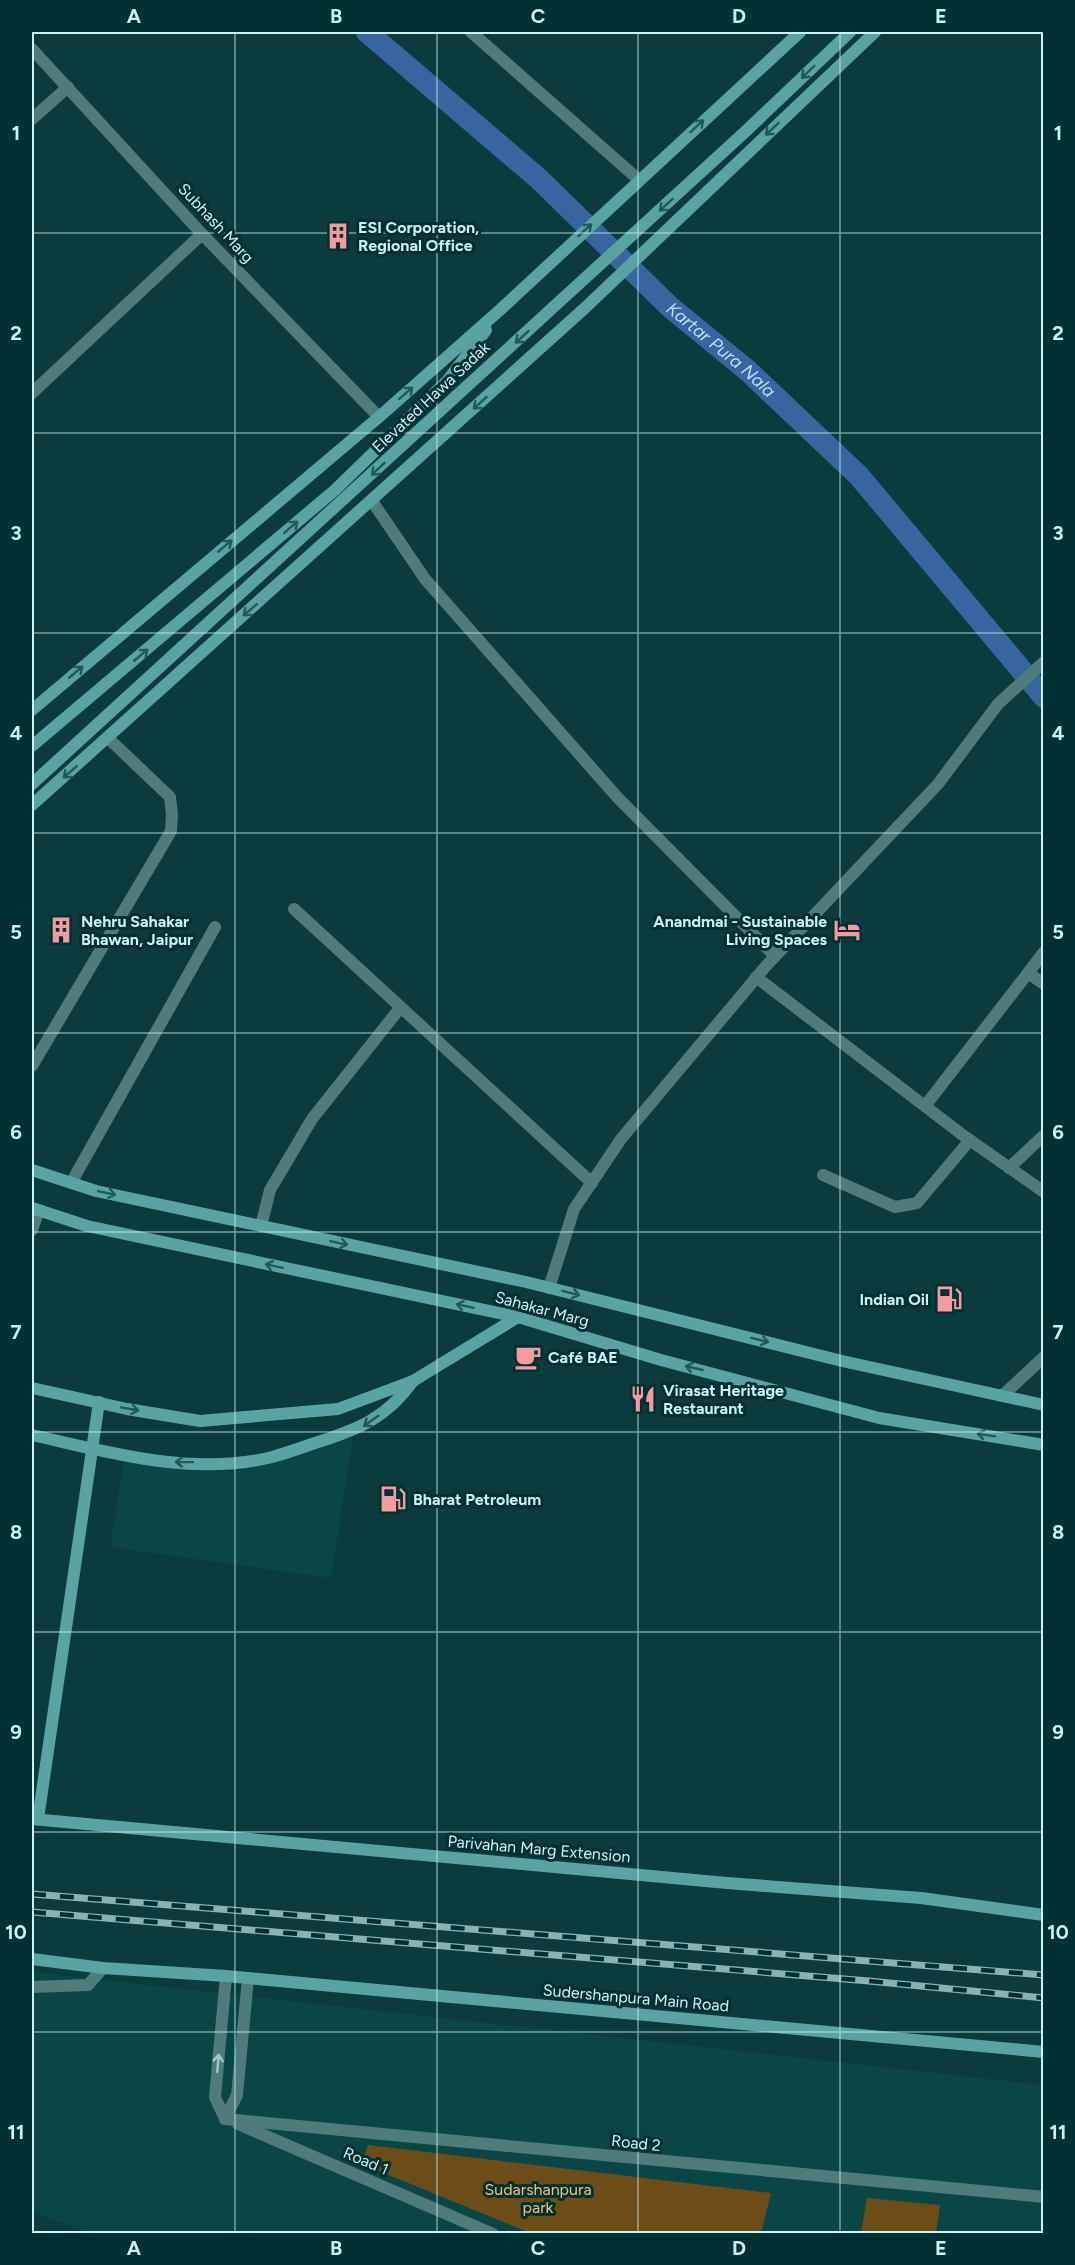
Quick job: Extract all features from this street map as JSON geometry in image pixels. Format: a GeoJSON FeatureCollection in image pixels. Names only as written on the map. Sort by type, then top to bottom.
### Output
{"type":"FeatureCollection","features":[{"type":"Feature","properties":{"kind":"street"},"geometry":{"type":"LineString","coordinates":[[471,32],[639,180]]}},
{"type":"Feature","properties":{"kind":"street"},"geometry":{"type":"LineString","coordinates":[[32,710],[379,417],[501,309],[800,32]]}},
{"type":"Feature","properties":{"kind":"street","name":"Elevated Hawa Sadak"},"geometry":{"type":"LineString","coordinates":[[32,784],[746,131],[850,32]]}},
{"type":"Feature","properties":{"kind":"street"},"geometry":{"type":"LineString","coordinates":[[32,806],[109,738],[177,673],[586,308],[875,32]]}},
{"type":"Feature","properties":{"kind":"street","name":"Subhash Marg"},"geometry":{"type":"LineString","coordinates":[[32,49],[202,234],[379,417]]}},
{"type":"Feature","properties":{"kind":"street"},"geometry":{"type":"LineString","coordinates":[[32,119],[68,87]]}},
{"type":"Feature","properties":{"kind":"street"},"geometry":{"type":"LineString","coordinates":[[32,393],[202,234]]}},
{"type":"Feature","properties":{"kind":"street","name":"Elevated Hawa Sadak"},"geometry":{"type":"LineString","coordinates":[[32,746],[335,490],[448,380],[501,309]]}},
{"type":"Feature","properties":{"kind":"street"},"geometry":{"type":"LineString","coordinates":[[372,501],[425,579],[618,798],[775,956]]}},
{"type":"Feature","properties":{"kind":"street"},"geometry":{"type":"LineString","coordinates":[[549,1288],[574,1209],[621,1139],[775,956],[938,784],[998,704],[1044,662]]}},
{"type":"Feature","properties":{"kind":"street"},"geometry":{"type":"LineString","coordinates":[[32,1066],[171,831],[170,796],[109,738]]}},
{"type":"Feature","properties":{"kind":"street"},"geometry":{"type":"LineString","coordinates":[[294,909],[592,1183]]}},
{"type":"Feature","properties":{"kind":"street"},"geometry":{"type":"LineString","coordinates":[[71,1183],[215,927]]}},
{"type":"Feature","properties":{"kind":"street"},"geometry":{"type":"LineString","coordinates":[[925,1106],[1044,952]]}},
{"type":"Feature","properties":{"kind":"street"},"geometry":{"type":"LineString","coordinates":[[1028,973],[1044,984]]}},
{"type":"Feature","properties":{"kind":"street"},"geometry":{"type":"LineString","coordinates":[[756,978],[970,1140],[1044,1192]]}},
{"type":"Feature","properties":{"kind":"street"},"geometry":{"type":"LineString","coordinates":[[261,1226],[270,1190],[312,1119],[400,1008]]}},
{"type":"Feature","properties":{"kind":"street"},"geometry":{"type":"LineString","coordinates":[[1009,1168],[1044,1135]]}},
{"type":"Feature","properties":{"kind":"street"},"geometry":{"type":"LineString","coordinates":[[823,1175],[895,1207],[917,1203],[970,1140]]}},
{"type":"Feature","properties":{"kind":"street","name":"Sahakar Marg"},"geometry":{"type":"LineString","coordinates":[[32,1170],[96,1191],[549,1288],[842,1361],[1044,1406]]}},
{"type":"Feature","properties":{"kind":"street"},"geometry":{"type":"LineString","coordinates":[[32,1230],[35,1209]]}},
{"type":"Feature","properties":{"kind":"street","name":"Sahakar Marg"},"geometry":{"type":"LineString","coordinates":[[35,1209],[87,1226],[518,1317],[661,1360],[879,1418],[1044,1444]]}},
{"type":"Feature","properties":{"kind":"street"},"geometry":{"type":"LineString","coordinates":[[32,1388],[200,1421],[338,1409],[413,1381],[518,1317]]}},
{"type":"Feature","properties":{"kind":"street"},"geometry":{"type":"LineString","coordinates":[[1002,1396],[1044,1357]]}},
{"type":"Feature","properties":{"kind":"street"},"geometry":{"type":"LineString","coordinates":[[32,1435],[91,1449],[165,1462],[232,1463],[270,1457],[366,1425],[400,1399],[413,1381]]}},
{"type":"Feature","properties":{"kind":"street"},"geometry":{"type":"LineString","coordinates":[[35,1819],[99,1402]]}},
{"type":"Feature","properties":{"kind":"street","name":"Parivahan Marg Extension"},"geometry":{"type":"LineString","coordinates":[[35,1819],[921,1898],[1044,1915]]}},
{"type":"Feature","properties":{"kind":"street","name":"Sudershanpura Main Road"},"geometry":{"type":"LineString","coordinates":[[37,1960],[103,1968],[226,1976],[1044,2052]]}},
{"type":"Feature","properties":{"kind":"street"},"geometry":{"type":"LineString","coordinates":[[32,1987],[88,1985],[103,1968]]}},
{"type":"Feature","properties":{"kind":"street"},"geometry":{"type":"LineString","coordinates":[[225,2119],[215,2097],[226,1976]]}},
{"type":"Feature","properties":{"kind":"street"},"geometry":{"type":"LineString","coordinates":[[225,2119],[237,2095],[248,1978]]}},
{"type":"Feature","properties":{"kind":"street","name":"Road 2"},"geometry":{"type":"LineString","coordinates":[[225,2119],[1044,2197]]}},
{"type":"Feature","properties":{"kind":"street","name":"Road 1"},"geometry":{"type":"LineString","coordinates":[[225,2119],[493,2234]]}},
{"type":"Feature","properties":{"kind":"shaded area"},"geometry":{"type":"Polygon","coordinates":[[[353,1437],[331,1578],[110,1547],[124,1461],[232,1472],[306,1453],[353,1437]]]}},
{"type":"Feature","properties":{"kind":"shaded area"},"geometry":{"type":"Polygon","coordinates":[[[32,1972],[1043,2085],[1043,2233],[87,2233],[32,2211],[32,1972]]]}},
{"type":"Feature","properties":{"kind":"green space","name":"Sudarshanpura park"},"geometry":{"type":"Polygon","coordinates":[[[368,2145],[771,2193],[761,2233],[530,2233],[362,2164],[368,2145]]]}},
{"type":"Feature","properties":{"kind":"green space"},"geometry":{"type":"Polygon","coordinates":[[[867,2198],[940,2205],[936,2233],[861,2233],[867,2198]]]}},
{"type":"Feature","properties":{"kind":"waterway","name":"Kartar Pura Nala"},"geometry":{"type":"LineString","coordinates":[[367,32],[539,179],[670,307],[747,370],[859,476],[1044,697]]}},
{"type":"Feature","properties":{"kind":"railway"},"geometry":{"type":"LineString","coordinates":[[32,1894],[1044,1975]]}},
{"type":"Feature","properties":{"kind":"railway"},"geometry":{"type":"LineString","coordinates":[[32,1912],[869,1981],[1044,1998]]}},
{"type":"Feature","properties":{"kind":"place","name":"ESI Corporation, Regional Office"},"geometry":{"type":"Point","coordinates":[338,236]}},
{"type":"Feature","properties":{"kind":"place","name":"Nehru Sahakar Bhawan, Jaipur"},"geometry":{"type":"Point","coordinates":[61,930]}},
{"type":"Feature","properties":{"kind":"place","name":"Anandmai - Sustainable Living Spaces"},"geometry":{"type":"Point","coordinates":[847,930]}},
{"type":"Feature","properties":{"kind":"place","name":"Indian Oil"},"geometry":{"type":"Point","coordinates":[949,1299]}},
{"type":"Feature","properties":{"kind":"place","name":"Café BAE"},"geometry":{"type":"Point","coordinates":[528,1357]}},
{"type":"Feature","properties":{"kind":"place","name":"Virasat Heritage Restaurant"},"geometry":{"type":"Point","coordinates":[643,1399]}},
{"type":"Feature","properties":{"kind":"place","name":"Bharat Petroleum"},"geometry":{"type":"Point","coordinates":[393,1499]}}]}
